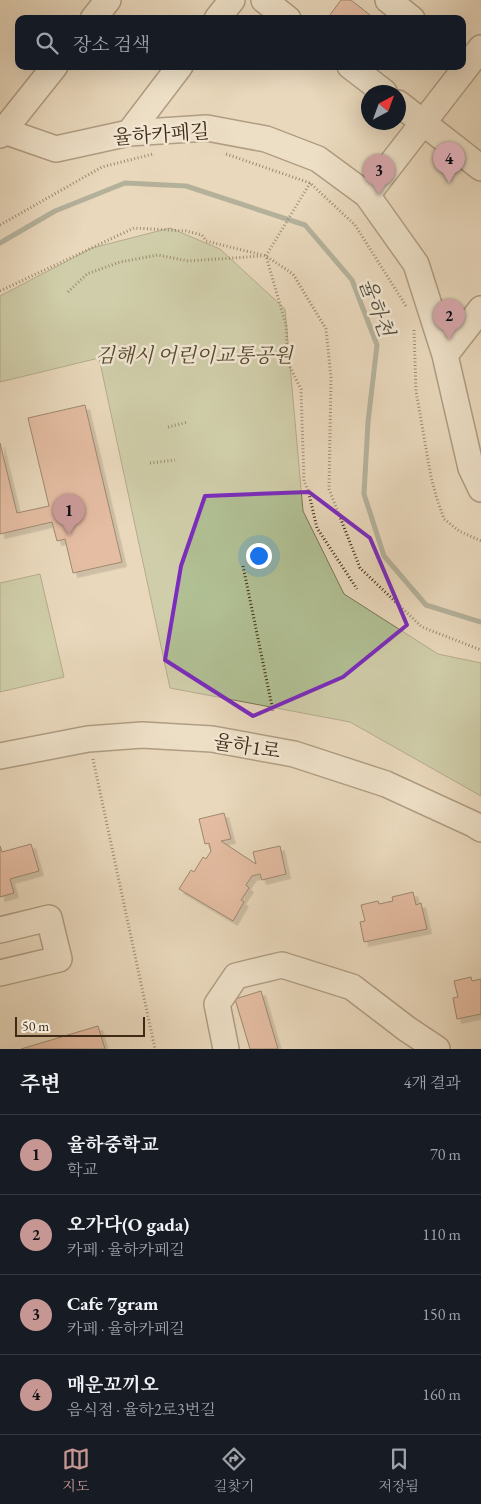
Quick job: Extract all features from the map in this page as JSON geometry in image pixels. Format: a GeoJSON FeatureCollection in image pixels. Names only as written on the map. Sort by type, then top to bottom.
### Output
{"type":"FeatureCollection","features":[{"type":"Feature","properties":{"kind":"street"},"geometry":{"type":"LineString","coordinates":[[96,15],[108,0]]}},
{"type":"Feature","properties":{"kind":"street"},"geometry":{"type":"LineString","coordinates":[[220,15],[232,0]]}},
{"type":"Feature","properties":{"kind":"street"},"geometry":{"type":"LineString","coordinates":[[264,0],[283,15]]}},
{"type":"Feature","properties":{"kind":"street"},"geometry":{"type":"LineString","coordinates":[[388,0],[407,15]]}},
{"type":"Feature","properties":{"kind":"street"},"geometry":{"type":"LineString","coordinates":[[466,70],[474,60]]}},
{"type":"Feature","properties":{"kind":"street","name":"율하카페길"},"geometry":{"type":"LineString","coordinates":[[52,70],[1,131],[56,149],[129,133],[207,128],[266,139],[318,159],[367,195],[416,264],[445,355],[478,470]]}},
{"type":"Feature","properties":{"kind":"street"},"geometry":{"type":"LineString","coordinates":[[129,133],[177,70]]}},
{"type":"Feature","properties":{"kind":"street"},"geometry":{"type":"LineString","coordinates":[[355,70],[375,85]]}},
{"type":"Feature","properties":{"kind":"street"},"geometry":{"type":"LineString","coordinates":[[367,195],[466,70]]}},
{"type":"Feature","properties":{"kind":"street"},"geometry":{"type":"LineString","coordinates":[[406,109],[481,168]]}},
{"type":"Feature","properties":{"kind":"street"},"geometry":{"type":"LineString","coordinates":[[445,355],[481,309]]}},
{"type":"Feature","properties":{"kind":"street","name":"율하1로"},"geometry":{"type":"LineString","coordinates":[[0,756],[88,739],[142,735],[212,740],[294,754],[386,784],[481,829]]}},
{"type":"Feature","properties":{"kind":"street"},"geometry":{"type":"LineString","coordinates":[[0,930],[48,918],[59,958],[0,973]]}},
{"type":"Feature","properties":{"kind":"street"},"geometry":{"type":"LineString","coordinates":[[226,1049],[217,1004],[236,976],[282,965],[352,987],[437,1049]]}},
{"type":"Feature","properties":{"kind":"path"},"geometry":{"type":"LineString","coordinates":[[219,152],[310,183],[355,226],[409,310]]}},
{"type":"Feature","properties":{"kind":"path"},"geometry":{"type":"LineString","coordinates":[[0,224],[102,168],[156,153]]}},
{"type":"Feature","properties":{"kind":"path"},"geometry":{"type":"LineString","coordinates":[[310,183],[266,256],[286,325],[288,362],[301,389],[304,480],[317,528],[357,589]]}},
{"type":"Feature","properties":{"kind":"path"},"geometry":{"type":"LineString","coordinates":[[0,291],[134,228],[186,231],[202,235],[206,241],[266,256],[293,274],[326,330],[331,378],[330,489],[360,568],[422,627],[481,650]]}},
{"type":"Feature","properties":{"kind":"path"},"geometry":{"type":"LineString","coordinates":[[68,292],[87,274],[120,262],[158,255],[188,261],[266,256]]}},
{"type":"Feature","properties":{"kind":"path"},"geometry":{"type":"LineString","coordinates":[[414,328],[416,391],[431,477],[437,499],[444,519],[459,532],[481,541]]}},
{"type":"Feature","properties":{"kind":"path"},"geometry":{"type":"LineString","coordinates":[[168,427],[188,422]]}},
{"type":"Feature","properties":{"kind":"path"},"geometry":{"type":"LineString","coordinates":[[150,463],[175,460]]}},
{"type":"Feature","properties":{"kind":"path"},"geometry":{"type":"LineString","coordinates":[[243,566],[272,711]]}},
{"type":"Feature","properties":{"kind":"path"},"geometry":{"type":"LineString","coordinates":[[88,739],[155,1049]]}},
{"type":"Feature","properties":{"kind":"highlighted area"},"geometry":{"type":"Polygon","coordinates":[[[309,492],[370,538],[407,625],[343,677],[253,716],[165,660],[181,566],[205,496],[309,492]]]}},
{"type":"Feature","properties":{"kind":"green space","name":"김해시 어린이교통공원"},"geometry":{"type":"Polygon","coordinates":[[[170,228],[220,249],[285,309],[303,511],[344,594],[438,654],[481,663],[481,796],[350,722],[170,688],[99,358],[0,382],[0,296],[92,248],[170,228]]]}},
{"type":"Feature","properties":{"kind":"green space"},"geometry":{"type":"Polygon","coordinates":[[[40,574],[64,677],[0,692],[0,583],[40,574]]]}},
{"type":"Feature","properties":{"kind":"building"},"geometry":{"type":"Polygon","coordinates":[[[341,0],[351,0],[370,15],[330,15],[341,0]]]}},
{"type":"Feature","properties":{"kind":"building"},"geometry":{"type":"Polygon","coordinates":[[[85,405],[122,562],[73,573],[65,539],[57,541],[52,522],[0,534],[0,443],[17,513],[49,506],[28,418],[85,405]]]}},
{"type":"Feature","properties":{"kind":"building"},"geometry":{"type":"Polygon","coordinates":[[[224,813],[231,839],[221,841],[256,864],[253,852],[280,846],[286,874],[262,880],[260,874],[252,876],[246,885],[249,888],[241,900],[244,902],[233,921],[179,889],[191,870],[194,872],[203,857],[206,859],[211,851],[209,843],[205,844],[199,819],[224,813]]]}},
{"type":"Feature","properties":{"kind":"building"},"geometry":{"type":"Polygon","coordinates":[[[31,844],[39,871],[10,879],[14,893],[0,897],[0,846],[2,852],[31,844]]]}},
{"type":"Feature","properties":{"kind":"building"},"geometry":{"type":"Polygon","coordinates":[[[413,892],[416,905],[421,903],[427,929],[364,942],[360,922],[365,921],[361,905],[378,901],[379,904],[393,901],[392,897],[413,892]]]}},
{"type":"Feature","properties":{"kind":"building"},"geometry":{"type":"Polygon","coordinates":[[[471,977],[472,981],[481,979],[481,1014],[457,1019],[453,998],[458,997],[454,981],[471,977]]]}},
{"type":"Feature","properties":{"kind":"building"},"geometry":{"type":"Polygon","coordinates":[[[261,991],[278,1049],[250,1049],[235,999],[261,991]]]}},
{"type":"Feature","properties":{"kind":"building"},"geometry":{"type":"Polygon","coordinates":[[[98,1026],[105,1049],[21,1049],[98,1026]]]}},
{"type":"Feature","properties":{"kind":"waterway","name":"율하천"},"geometry":{"type":"LineString","coordinates":[[0,243],[55,211],[125,183],[186,186],[305,225],[352,280],[377,345],[368,422],[364,494],[384,556],[426,605],[481,622]]}},
{"type":"Feature","properties":{"kind":"place","name":"매운꼬끼오"},"geometry":{"type":"Point","coordinates":[449,183]}},
{"type":"Feature","properties":{"kind":"place","name":"Cafe 7gram"},"geometry":{"type":"Point","coordinates":[379,195]}},
{"type":"Feature","properties":{"kind":"place","name":"오가다(O gada)"},"geometry":{"type":"Point","coordinates":[449,340]}},
{"type":"Feature","properties":{"kind":"place","name":"율하중학교"},"geometry":{"type":"Point","coordinates":[69,535]}}]}
